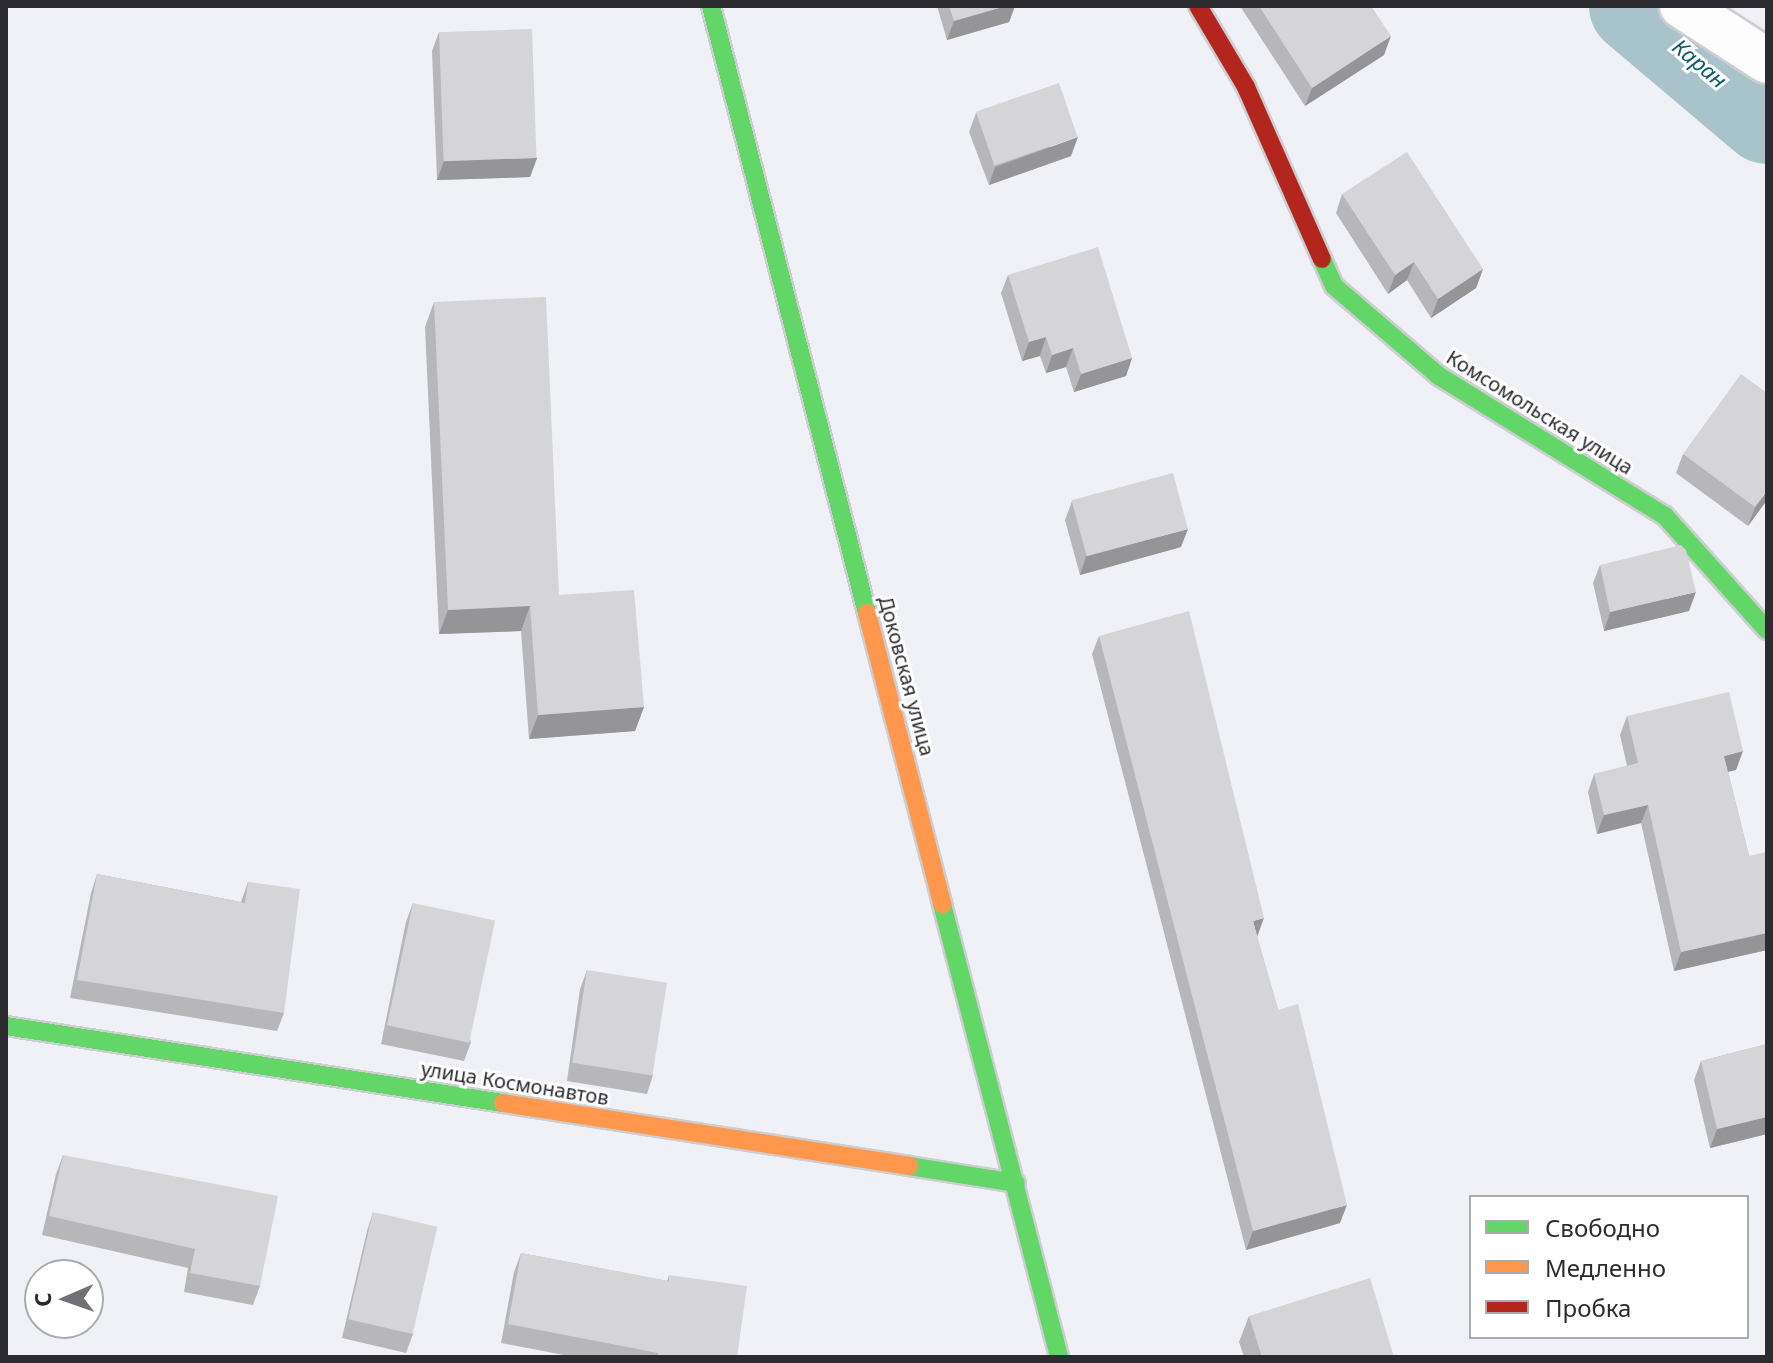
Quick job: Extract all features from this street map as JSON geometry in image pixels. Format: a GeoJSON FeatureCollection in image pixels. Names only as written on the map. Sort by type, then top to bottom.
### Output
{"type":"FeatureCollection","features":[{"type":"Feature","properties":{"kind":"street","name":"Доковская улица"},"geometry":{"type":"LineString","coordinates":[[711,6],[1059,1357]]}},
{"type":"Feature","properties":{"kind":"street","name":"Комсомольская улица"},"geometry":{"type":"LineString","coordinates":[[1198,6],[1246,87],[1334,286],[1439,376],[1665,516],[1767,630]]}},
{"type":"Feature","properties":{"kind":"street"},"geometry":{"type":"LineString","coordinates":[[1682,6],[1767,61]]}},
{"type":"Feature","properties":{"kind":"street","name":"улица Космонавтов"},"geometry":{"type":"LineString","coordinates":[[6,1026],[1016,1183]]}},
{"type":"Feature","properties":{"kind":"building"},"geometry":{"type":"Polygon","coordinates":[[[949,6],[1006,6],[954,21],[949,6]]]}},
{"type":"Feature","properties":{"kind":"building"},"geometry":{"type":"Polygon","coordinates":[[[1259,6],[1371,6],[1391,36],[1312,88],[1259,6]]]}},
{"type":"Feature","properties":{"kind":"building"},"geometry":{"type":"Polygon","coordinates":[[[532,29],[537,158],[444,161],[439,32],[532,29]]]}},
{"type":"Feature","properties":{"kind":"building"},"geometry":{"type":"Polygon","coordinates":[[[1059,83],[1078,137],[994,166],[976,112],[1059,83]]]}},
{"type":"Feature","properties":{"kind":"building"},"geometry":{"type":"Polygon","coordinates":[[[1407,152],[1483,269],[1438,299],[1414,262],[1395,275],[1342,194],[1407,152]]]}},
{"type":"Feature","properties":{"kind":"building"},"geometry":{"type":"Polygon","coordinates":[[[1098,247],[1132,358],[1081,374],[1073,348],[1052,355],[1046,337],[1029,342],[1008,275],[1098,247]]]}},
{"type":"Feature","properties":{"kind":"building"},"geometry":{"type":"Polygon","coordinates":[[[546,297],[559,595],[634,590],[644,707],[538,715],[530,606],[448,610],[434,302],[546,297]]]}},
{"type":"Feature","properties":{"kind":"building"},"geometry":{"type":"Polygon","coordinates":[[[1741,374],[1767,393],[1767,491],[1755,507],[1683,454],[1741,374]]]}},
{"type":"Feature","properties":{"kind":"building"},"geometry":{"type":"Polygon","coordinates":[[[1173,473],[1188,529],[1087,556],[1072,500],[1173,473]]]}},
{"type":"Feature","properties":{"kind":"building"},"geometry":{"type":"Polygon","coordinates":[[[1681,545],[1686,550],[1696,592],[1610,612],[1600,565],[1681,545]]]}},
{"type":"Feature","properties":{"kind":"building"},"geometry":{"type":"Polygon","coordinates":[[[1189,611],[1264,918],[1253,921],[1278,1010],[1298,1004],[1347,1205],[1253,1231],[1099,636],[1189,611]]]}},
{"type":"Feature","properties":{"kind":"building"},"geometry":{"type":"Polygon","coordinates":[[[1729,692],[1743,751],[1724,756],[1749,856],[1766,852],[1767,933],[1681,952],[1648,805],[1604,815],[1594,774],[1638,763],[1627,716],[1729,692]]]}},
{"type":"Feature","properties":{"kind":"building"},"geometry":{"type":"Polygon","coordinates":[[[97,874],[245,903],[248,882],[300,889],[284,1013],[77,980],[97,874]]]}},
{"type":"Feature","properties":{"kind":"building"},"geometry":{"type":"Polygon","coordinates":[[[413,903],[495,920],[469,1043],[387,1025],[413,903]]]}},
{"type":"Feature","properties":{"kind":"building"},"geometry":{"type":"Polygon","coordinates":[[[587,970],[667,983],[652,1076],[572,1063],[587,970]]]}},
{"type":"Feature","properties":{"kind":"building"},"geometry":{"type":"Polygon","coordinates":[[[1767,1044],[1767,1117],[1717,1129],[1701,1061],[1767,1044]]]}},
{"type":"Feature","properties":{"kind":"building"},"geometry":{"type":"Polygon","coordinates":[[[63,1155],[278,1196],[260,1286],[190,1273],[195,1249],[49,1216],[63,1155]]]}},
{"type":"Feature","properties":{"kind":"building"},"geometry":{"type":"Polygon","coordinates":[[[373,1212],[437,1227],[413,1334],[348,1319],[373,1212]]]}},
{"type":"Feature","properties":{"kind":"building"},"geometry":{"type":"Polygon","coordinates":[[[521,1253],[669,1281],[669,1275],[747,1286],[737,1357],[658,1357],[658,1353],[508,1324],[521,1253]]]}},
{"type":"Feature","properties":{"kind":"building"},"geometry":{"type":"Polygon","coordinates":[[[1370,1278],[1394,1357],[1262,1357],[1249,1316],[1370,1278]]]}},
{"type":"Feature","properties":{"kind":"waterway","name":"Каран"},"geometry":{"type":"LineString","coordinates":[[1637,6],[1767,116]]}},
{"type":"Feature","properties":{"kind":"traffic: fast"},"geometry":{"type":"LineString","coordinates":[[711,6],[867,613]]}},
{"type":"Feature","properties":{"kind":"traffic: fast"},"geometry":{"type":"LineString","coordinates":[[1322,259],[1334,286],[1439,376],[1665,516],[1767,630]]}},
{"type":"Feature","properties":{"kind":"traffic: fast"},"geometry":{"type":"LineString","coordinates":[[942,904],[1059,1357]]}},
{"type":"Feature","properties":{"kind":"traffic: fast"},"geometry":{"type":"LineString","coordinates":[[6,1026],[503,1103]]}},
{"type":"Feature","properties":{"kind":"traffic: fast"},"geometry":{"type":"LineString","coordinates":[[909,1166],[1016,1183]]}},
{"type":"Feature","properties":{"kind":"traffic: slow"},"geometry":{"type":"LineString","coordinates":[[867,613],[942,904]]}},
{"type":"Feature","properties":{"kind":"traffic: slow"},"geometry":{"type":"LineString","coordinates":[[503,1103],[909,1166]]}},
{"type":"Feature","properties":{"kind":"traffic: jam"},"geometry":{"type":"LineString","coordinates":[[1198,6],[1246,87],[1322,259]]}}]}
